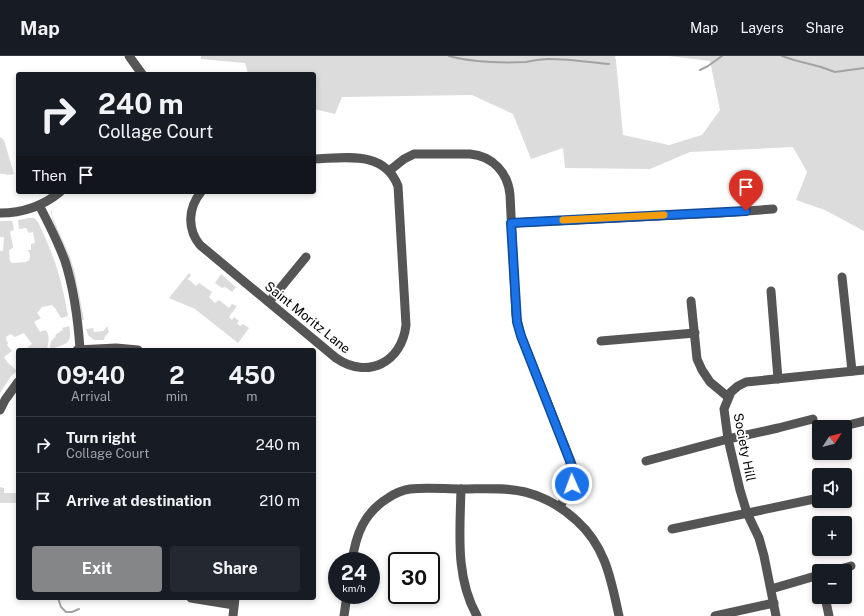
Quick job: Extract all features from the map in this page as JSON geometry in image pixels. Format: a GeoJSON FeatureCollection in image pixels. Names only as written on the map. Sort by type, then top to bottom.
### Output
{"type":"FeatureCollection","features":[{"type":"Feature","properties":{"kind":"street"},"geometry":{"type":"LineString","coordinates":[[129,56],[141,72]]}},
{"type":"Feature","properties":{"kind":"street"},"geometry":{"type":"LineString","coordinates":[[316,159],[362,158],[380,164],[389,171],[409,156],[419,153],[470,154],[483,156],[496,164],[502,171],[509,189],[514,294],[517,322],[572,468],[572,484],[560,508]]}},
{"type":"Feature","properties":{"kind":"street","name":"Saint Moritz Lane"},"geometry":{"type":"LineString","coordinates":[[200,194],[193,205],[190,214],[192,229],[196,241],[222,265],[336,358],[347,364],[364,368],[384,362],[395,353],[403,340],[406,325],[399,191],[396,182],[389,171]]}},
{"type":"Feature","properties":{"kind":"street"},"geometry":{"type":"LineString","coordinates":[[0,213],[18,212],[48,201],[57,194]]}},
{"type":"Feature","properties":{"kind":"street"},"geometry":{"type":"LineString","coordinates":[[39,205],[58,244],[69,275],[76,311],[78,348]]}},
{"type":"Feature","properties":{"kind":"street"},"geometry":{"type":"LineString","coordinates":[[511,223],[773,209]]}},
{"type":"Feature","properties":{"kind":"street"},"geometry":{"type":"LineString","coordinates":[[269,302],[306,257]]}},
{"type":"Feature","properties":{"kind":"street"},"geometry":{"type":"LineString","coordinates":[[842,277],[852,371]]}},
{"type":"Feature","properties":{"kind":"street"},"geometry":{"type":"LineString","coordinates":[[771,291],[778,379]]}},
{"type":"Feature","properties":{"kind":"street"},"geometry":{"type":"LineString","coordinates":[[691,301],[697,359],[710,382],[728,397]]}},
{"type":"Feature","properties":{"kind":"street"},"geometry":{"type":"LineString","coordinates":[[601,341],[695,333]]}},
{"type":"Feature","properties":{"kind":"street","name":"Society Hill"},"geometry":{"type":"LineString","coordinates":[[776,616],[764,556],[747,513],[728,439],[724,409],[728,397],[738,386],[746,382],[864,370]]}},
{"type":"Feature","properties":{"kind":"street"},"geometry":{"type":"LineString","coordinates":[[0,410],[16,385]]}},
{"type":"Feature","properties":{"kind":"street"},"geometry":{"type":"LineString","coordinates":[[646,461],[728,439],[813,419]]}},
{"type":"Feature","properties":{"kind":"street"},"geometry":{"type":"LineString","coordinates":[[852,424],[864,421]]}},
{"type":"Feature","properties":{"kind":"street"},"geometry":{"type":"LineString","coordinates":[[354,552],[362,523],[372,510],[387,498],[410,489],[498,489],[520,491],[542,498],[560,508],[583,527],[602,553],[609,571],[619,616]]}},
{"type":"Feature","properties":{"kind":"street"},"geometry":{"type":"LineString","coordinates":[[460,489],[461,568],[467,594],[477,616]]}},
{"type":"Feature","properties":{"kind":"street"},"geometry":{"type":"LineString","coordinates":[[672,529],[812,499]]}},
{"type":"Feature","properties":{"kind":"street"},"geometry":{"type":"LineString","coordinates":[[771,589],[812,577]]}},
{"type":"Feature","properties":{"kind":"street"},"geometry":{"type":"LineString","coordinates":[[213,600],[235,602],[233,616]]}},
{"type":"Feature","properties":{"kind":"street"},"geometry":{"type":"LineString","coordinates":[[715,616],[774,603]]}},
{"type":"Feature","properties":{"kind":"street"},"geometry":{"type":"LineString","coordinates":[[344,616],[346,604]]}},
{"type":"Feature","properties":{"kind":"street"},"geometry":{"type":"LineString","coordinates":[[826,604],[829,616]]}},
{"type":"Feature","properties":{"kind":"shaded area"},"geometry":{"type":"Polygon","coordinates":[[[201,56],[615,56],[623,135],[669,145],[702,135],[720,110],[710,61],[669,56],[864,56],[864,231],[825,210],[796,200],[807,172],[793,147],[690,152],[650,169],[565,168],[563,148],[531,159],[513,114],[472,95],[342,97],[335,114],[316,109],[316,72],[247,72],[245,63],[201,59],[201,56]]]}},
{"type":"Feature","properties":{"kind":"shaded area"},"geometry":{"type":"Polygon","coordinates":[[[0,137],[4,140],[14,174],[7,175],[0,173],[0,137]]]}},
{"type":"Feature","properties":{"kind":"shaded area"},"geometry":{"type":"Polygon","coordinates":[[[51,211],[75,273],[84,320],[82,320],[77,288],[71,265],[52,219],[51,211]]]}},
{"type":"Feature","properties":{"kind":"shaded area"},"geometry":{"type":"Polygon","coordinates":[[[34,218],[38,222],[57,268],[68,316],[61,318],[52,305],[42,307],[37,313],[41,318],[34,322],[40,332],[45,330],[47,332],[49,339],[47,348],[28,348],[32,344],[24,333],[15,337],[11,334],[6,337],[8,343],[7,345],[12,351],[4,357],[16,372],[11,376],[0,393],[0,251],[3,251],[4,237],[0,237],[0,221],[12,221],[14,230],[10,232],[13,248],[9,250],[10,261],[12,263],[26,262],[29,260],[30,257],[27,250],[31,250],[31,244],[35,243],[33,232],[29,233],[26,228],[19,229],[18,220],[34,218]]]}},
{"type":"Feature","properties":{"kind":"shaded area"},"geometry":{"type":"Polygon","coordinates":[[[189,273],[191,275],[188,279],[196,286],[199,283],[212,292],[209,297],[215,303],[219,300],[229,308],[232,304],[237,306],[229,317],[232,320],[234,317],[239,321],[237,323],[240,326],[243,324],[249,328],[238,343],[195,309],[169,298],[189,273]]]}},
{"type":"Feature","properties":{"kind":"shaded area"},"geometry":{"type":"Polygon","coordinates":[[[221,274],[236,287],[232,292],[215,283],[221,274]]]}},
{"type":"Feature","properties":{"kind":"shaded area"},"geometry":{"type":"Polygon","coordinates":[[[69,326],[69,340],[61,346],[50,348],[51,341],[56,336],[55,335],[63,330],[62,328],[69,326]]]}},
{"type":"Feature","properties":{"kind":"shaded area"},"geometry":{"type":"Polygon","coordinates":[[[108,326],[109,332],[105,336],[104,340],[94,340],[88,335],[86,329],[95,328],[93,329],[94,332],[103,331],[108,326]]]}},
{"type":"Feature","properties":{"kind":"shaded area"},"geometry":{"type":"Polygon","coordinates":[[[0,487],[4,488],[4,493],[16,493],[16,503],[0,503],[0,487]]]}},
{"type":"Feature","properties":{"kind":"waterway"},"geometry":{"type":"LineString","coordinates":[[449,56],[488,62],[526,62],[548,59],[609,64]]}},
{"type":"Feature","properties":{"kind":"waterway"},"geometry":{"type":"LineString","coordinates":[[700,70],[722,56]]}},
{"type":"Feature","properties":{"kind":"waterway"},"geometry":{"type":"LineString","coordinates":[[782,56],[835,72],[864,68]]}},
{"type":"Feature","properties":{"kind":"waterway"},"geometry":{"type":"LineString","coordinates":[[59,600],[61,607],[66,612],[72,612],[79,609]]}},
{"type":"Feature","properties":{"kind":"slow traffic"},"geometry":{"type":"LineString","coordinates":[[563,220],[664,215]]}},
{"type":"Feature","properties":{"kind":"route"},"geometry":{"type":"LineString","coordinates":[[572,484],[573,473],[570,461],[521,336],[517,322],[511,223],[746,211]]}}]}
